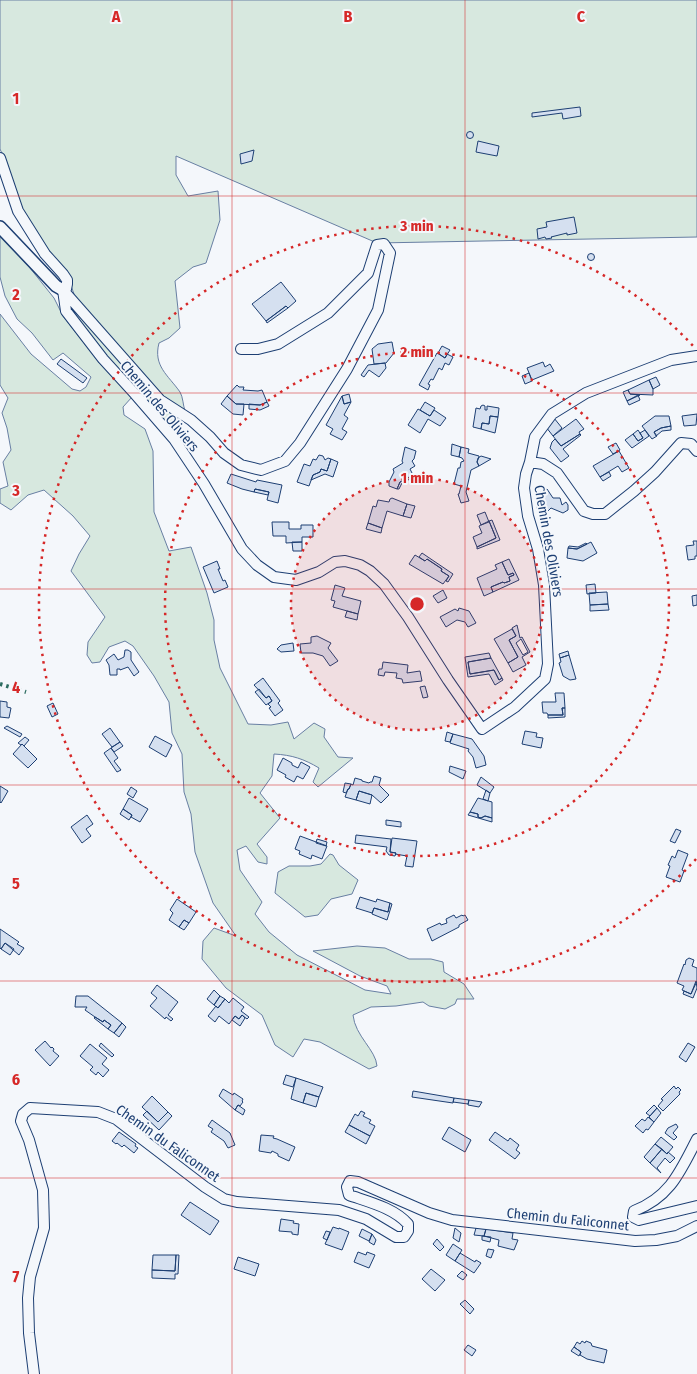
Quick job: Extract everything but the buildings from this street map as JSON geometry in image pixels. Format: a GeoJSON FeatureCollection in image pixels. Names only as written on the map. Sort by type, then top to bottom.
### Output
{"type":"FeatureCollection","features":[{"type":"Feature","properties":{"kind":"street"},"geometry":{"type":"LineString","coordinates":[[0,158],[18,211],[38,245],[67,280],[66,289],[63,290]]}},
{"type":"Feature","properties":{"kind":"street"},"geometry":{"type":"LineString","coordinates":[[0,227],[56,286],[63,290],[160,400],[191,420],[224,453],[241,465],[261,470],[285,461],[300,443],[347,369],[378,310],[390,253],[384,244],[377,245],[368,272],[328,313],[278,344],[258,349],[241,349]]}},
{"type":"Feature","properties":{"kind":"street","name":"Chemin des Oliviers"},"geometry":{"type":"LineString","coordinates":[[63,290],[66,311],[102,360],[136,394],[174,439],[204,484],[242,549],[257,565],[274,577],[296,580],[319,572],[335,562],[345,561],[360,565],[370,571],[384,584],[408,617],[482,729],[514,708],[544,679],[548,664],[544,585],[538,549],[528,516],[524,488],[530,462],[543,464],[557,473],[584,511],[593,514],[605,514],[655,472],[682,443],[691,444],[697,451]]}},
{"type":"Feature","properties":{"kind":"street"},"geometry":{"type":"LineString","coordinates":[[530,462],[535,437],[552,414],[586,393],[671,360],[697,356]]}},
{"type":"Feature","properties":{"kind":"street","name":"Chemin du Faliconnet"},"geometry":{"type":"LineString","coordinates":[[34,1374],[29,1341],[28,1298],[30,1277],[44,1228],[43,1190],[29,1140],[21,1121],[23,1114],[30,1108],[98,1112],[116,1119],[205,1187],[224,1199],[237,1202],[339,1210],[366,1219],[396,1236],[404,1237],[408,1231],[408,1224],[404,1219],[383,1208],[349,1195],[347,1187],[350,1181],[358,1182],[429,1213],[452,1220],[635,1241],[677,1236],[697,1226]]}},
{"type":"Feature","properties":{"kind":"street"},"geometry":{"type":"LineString","coordinates":[[697,1139],[679,1175],[667,1190],[641,1209],[634,1211],[633,1217],[639,1220],[697,1206]]}},
{"type":"Feature","properties":{"kind":"shaded area"},"geometry":{"type":"Polygon","coordinates":[[[0,0],[697,0],[697,237],[377,243],[176,156],[176,175],[188,196],[218,191],[220,220],[206,263],[193,267],[175,281],[180,328],[169,338],[159,343],[158,358],[160,364],[166,375],[180,392],[185,411],[177,416],[178,429],[171,430],[100,352],[68,308],[74,294],[69,280],[22,213],[8,167],[0,149],[0,0]]]}},
{"type":"Feature","properties":{"kind":"shaded area"},"geometry":{"type":"Polygon","coordinates":[[[0,235],[54,298],[63,316],[102,366],[132,397],[123,407],[124,415],[145,429],[153,451],[154,512],[169,551],[191,547],[214,620],[214,640],[220,668],[248,724],[271,725],[288,722],[294,739],[314,723],[325,729],[324,737],[338,757],[353,758],[318,787],[313,782],[319,768],[298,758],[274,754],[272,776],[260,793],[280,818],[257,844],[267,857],[267,864],[258,862],[246,846],[237,850],[240,870],[262,902],[255,914],[269,932],[297,955],[365,990],[391,994],[387,986],[360,976],[313,951],[357,946],[385,948],[409,959],[431,959],[443,962],[444,972],[464,984],[474,999],[457,999],[455,1004],[445,1009],[429,1006],[423,1002],[371,1007],[353,1015],[357,1030],[373,1054],[377,1066],[369,1069],[320,1042],[304,1039],[293,1057],[275,1045],[262,1015],[226,988],[202,959],[203,941],[214,928],[236,936],[213,903],[195,852],[191,814],[184,792],[182,754],[172,733],[169,702],[133,646],[125,641],[109,647],[100,662],[92,663],[87,655],[88,642],[105,617],[71,571],[90,536],[73,516],[44,490],[28,495],[11,510],[0,503],[0,489],[8,486],[3,462],[11,450],[2,413],[8,398],[0,385],[0,314],[31,354],[72,389],[80,391],[86,387],[91,377],[63,353],[53,360],[32,333],[17,319],[5,296],[0,277],[0,235]]]}},
{"type":"Feature","properties":{"kind":"shaded area"},"geometry":{"type":"Polygon","coordinates":[[[330,854],[333,855],[339,865],[358,880],[352,894],[331,899],[318,915],[305,917],[275,893],[278,872],[289,866],[321,864],[330,854]]]}},
{"type":"Feature","properties":{"kind":"hedge"},"geometry":{"type":"LineString","coordinates":[[0,684],[26,692]]}}]}
